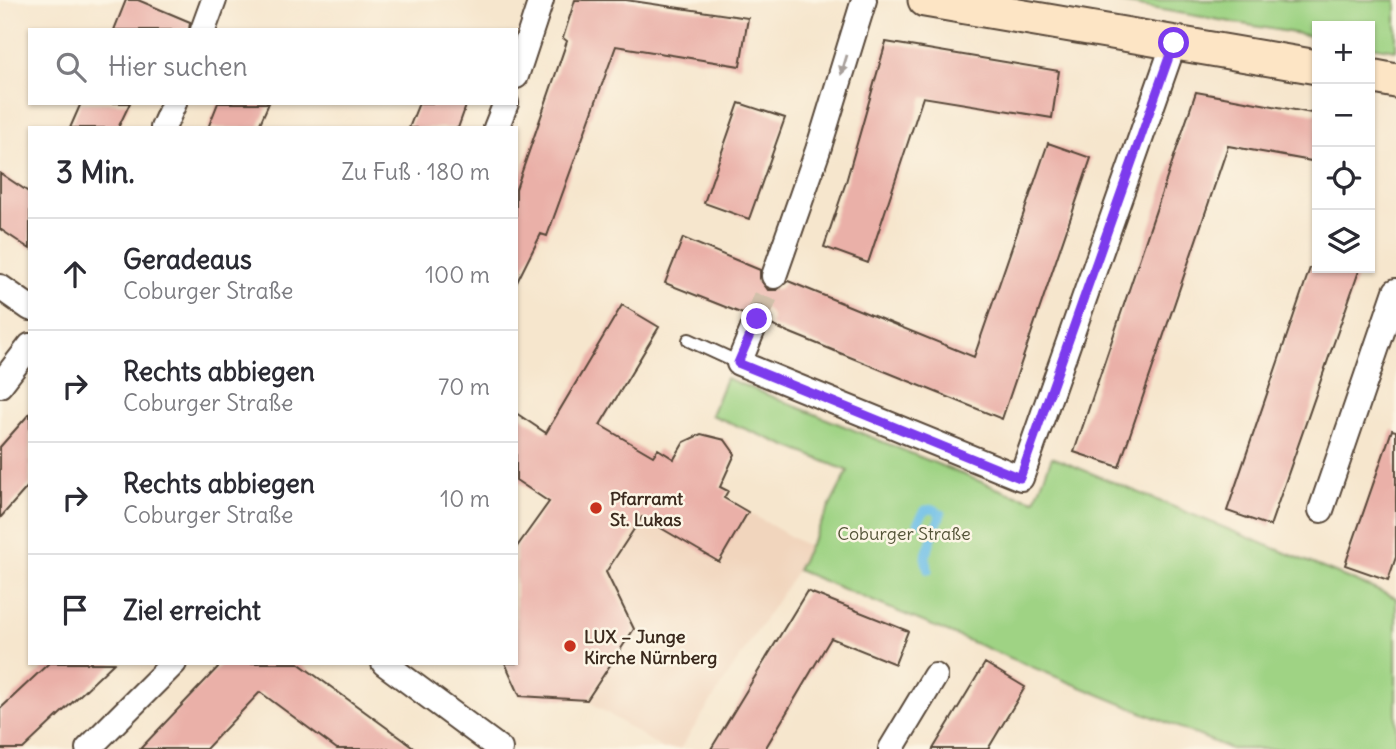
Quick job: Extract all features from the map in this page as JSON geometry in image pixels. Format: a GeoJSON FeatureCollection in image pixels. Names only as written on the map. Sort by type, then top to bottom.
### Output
{"type":"FeatureCollection","features":[{"type":"Feature","properties":{"kind":"street"},"geometry":{"type":"LineString","coordinates":[[204,28],[214,0]]}},
{"type":"Feature","properties":{"kind":"street"},"geometry":{"type":"LineString","coordinates":[[518,70],[541,0]]}},
{"type":"Feature","properties":{"kind":"street"},"geometry":{"type":"LineString","coordinates":[[774,276],[818,150],[864,0]]}},
{"type":"Feature","properties":{"kind":"street"},"geometry":{"type":"LineString","coordinates":[[925,0],[1312,66]]}},
{"type":"Feature","properties":{"kind":"street"},"geometry":{"type":"LineString","coordinates":[[757,319],[738,363],[1020,478],[1174,43]]}},
{"type":"Feature","properties":{"kind":"street"},"geometry":{"type":"LineString","coordinates":[[1375,77],[1396,81]]}},
{"type":"Feature","properties":{"kind":"street"},"geometry":{"type":"LineString","coordinates":[[164,126],[172,105]]}},
{"type":"Feature","properties":{"kind":"street"},"geometry":{"type":"LineString","coordinates":[[497,126],[505,105]]}},
{"type":"Feature","properties":{"kind":"street"},"geometry":{"type":"LineString","coordinates":[[0,287],[28,307]]}},
{"type":"Feature","properties":{"kind":"street"},"geometry":{"type":"LineString","coordinates":[[1321,510],[1396,292]]}},
{"type":"Feature","properties":{"kind":"street"},"geometry":{"type":"LineString","coordinates":[[0,385],[28,349]]}},
{"type":"Feature","properties":{"kind":"street"},"geometry":{"type":"LineString","coordinates":[[88,749],[172,665]]}},
{"type":"Feature","properties":{"kind":"street"},"geometry":{"type":"LineString","coordinates":[[387,665],[494,747]]}},
{"type":"Feature","properties":{"kind":"street"},"geometry":{"type":"LineString","coordinates":[[891,749],[935,676]]}},
{"type":"Feature","properties":{"kind":"lane"},"geometry":{"type":"LineString","coordinates":[[689,340],[738,363]]}},
{"type":"Feature","properties":{"kind":"shaded area"},"geometry":{"type":"Polygon","coordinates":[[[748,512],[809,547],[797,570],[680,749],[663,749],[587,700],[634,629],[606,572],[642,517],[748,512]]]}},
{"type":"Feature","properties":{"kind":"green space"},"geometry":{"type":"Polygon","coordinates":[[[1105,0],[1396,0],[1396,50],[1375,47],[1375,21],[1312,21],[1312,36],[1105,0]]]}},
{"type":"Feature","properties":{"kind":"green space","name":"Coburger Straße"},"geometry":{"type":"Polygon","coordinates":[[[726,378],[1006,492],[1035,500],[1052,457],[1396,598],[1396,749],[1231,749],[797,570],[848,471],[711,415],[726,378]]]}},
{"type":"Feature","properties":{"kind":"building"},"geometry":{"type":"Polygon","coordinates":[[[126,0],[138,0],[190,22],[189,28],[115,28],[126,0]]]}},
{"type":"Feature","properties":{"kind":"building"},"geometry":{"type":"Polygon","coordinates":[[[575,0],[626,0],[748,18],[740,66],[616,46],[547,236],[541,234],[518,280],[518,183],[567,41],[563,38],[575,0]]]}},
{"type":"Feature","properties":{"kind":"building"},"geometry":{"type":"Polygon","coordinates":[[[886,42],[1059,71],[1052,118],[923,97],[868,263],[824,247],[846,182],[886,42]]]}},
{"type":"Feature","properties":{"kind":"building"},"geometry":{"type":"Polygon","coordinates":[[[1196,92],[1312,113],[1312,161],[1228,146],[1119,467],[1074,452],[1196,92]]]}},
{"type":"Feature","properties":{"kind":"building"},"geometry":{"type":"Polygon","coordinates":[[[739,103],[785,118],[749,219],[704,203],[739,103]]]}},
{"type":"Feature","properties":{"kind":"building"},"geometry":{"type":"Polygon","coordinates":[[[80,105],[129,105],[119,126],[71,126],[80,105]]]}},
{"type":"Feature","properties":{"kind":"building"},"geometry":{"type":"Polygon","coordinates":[[[217,105],[268,105],[259,126],[209,126],[217,105]]]}},
{"type":"Feature","properties":{"kind":"building"},"geometry":{"type":"Polygon","coordinates":[[[418,105],[466,105],[459,126],[410,126],[418,105]]]}},
{"type":"Feature","properties":{"kind":"building"},"geometry":{"type":"Polygon","coordinates":[[[1048,143],[1091,158],[1002,419],[771,325],[772,316],[763,306],[754,304],[743,314],[665,283],[683,238],[760,270],[760,279],[768,290],[777,290],[788,281],[974,357],[1048,143]]]}},
{"type":"Feature","properties":{"kind":"building"},"geometry":{"type":"Polygon","coordinates":[[[0,173],[28,192],[28,248],[0,229],[0,173]]]}},
{"type":"Feature","properties":{"kind":"building"},"geometry":{"type":"Polygon","coordinates":[[[1310,268],[1312,273],[1358,273],[1270,526],[1227,511],[1310,268]]]}},
{"type":"Feature","properties":{"kind":"building"},"geometry":{"type":"Polygon","coordinates":[[[622,305],[659,327],[600,425],[653,456],[658,449],[674,459],[684,442],[701,434],[725,440],[735,454],[720,487],[728,491],[724,498],[748,512],[719,562],[642,517],[606,572],[634,629],[587,700],[520,696],[506,665],[518,665],[518,545],[549,502],[518,481],[518,414],[546,433],[622,305]]]}},
{"type":"Feature","properties":{"kind":"building"},"geometry":{"type":"Polygon","coordinates":[[[28,415],[28,486],[0,518],[0,447],[28,415]]]}},
{"type":"Feature","properties":{"kind":"building"},"geometry":{"type":"Polygon","coordinates":[[[1392,430],[1396,431],[1396,557],[1388,580],[1345,565],[1392,430]]]}},
{"type":"Feature","properties":{"kind":"building"},"geometry":{"type":"Polygon","coordinates":[[[807,591],[908,631],[895,664],[831,638],[765,749],[711,749],[807,591]]]}},
{"type":"Feature","properties":{"kind":"building"},"geometry":{"type":"Polygon","coordinates":[[[985,663],[1025,687],[988,749],[933,749],[985,663]]]}},
{"type":"Feature","properties":{"kind":"building"},"geometry":{"type":"Polygon","coordinates":[[[47,665],[112,665],[23,749],[0,749],[0,709],[47,665]]]}},
{"type":"Feature","properties":{"kind":"building"},"geometry":{"type":"Polygon","coordinates":[[[220,665],[301,665],[416,749],[337,749],[260,692],[206,749],[140,749],[220,665]]]}},
{"type":"Feature","properties":{"kind":"waterway"},"geometry":{"type":"LineString","coordinates":[[918,522],[925,510],[934,509],[941,514],[925,557],[928,570]]}},
{"type":"Feature","properties":{"kind":"tunnel"},"geometry":{"type":"LineString","coordinates":[[757,319],[774,276]]}},
{"type":"Feature","properties":{"kind":"place","name":"Pfarramt St. Lukas"},"geometry":{"type":"Point","coordinates":[596,508]}},
{"type":"Feature","properties":{"kind":"place","name":"LUX – Junge Kirche Nürnberg"},"geometry":{"type":"Point","coordinates":[570,646]}},
{"type":"Feature","properties":{"kind":"route"},"geometry":{"type":"LineString","coordinates":[[757,319],[738,363],[1020,478],[1036,440],[1174,43]]}}]}
